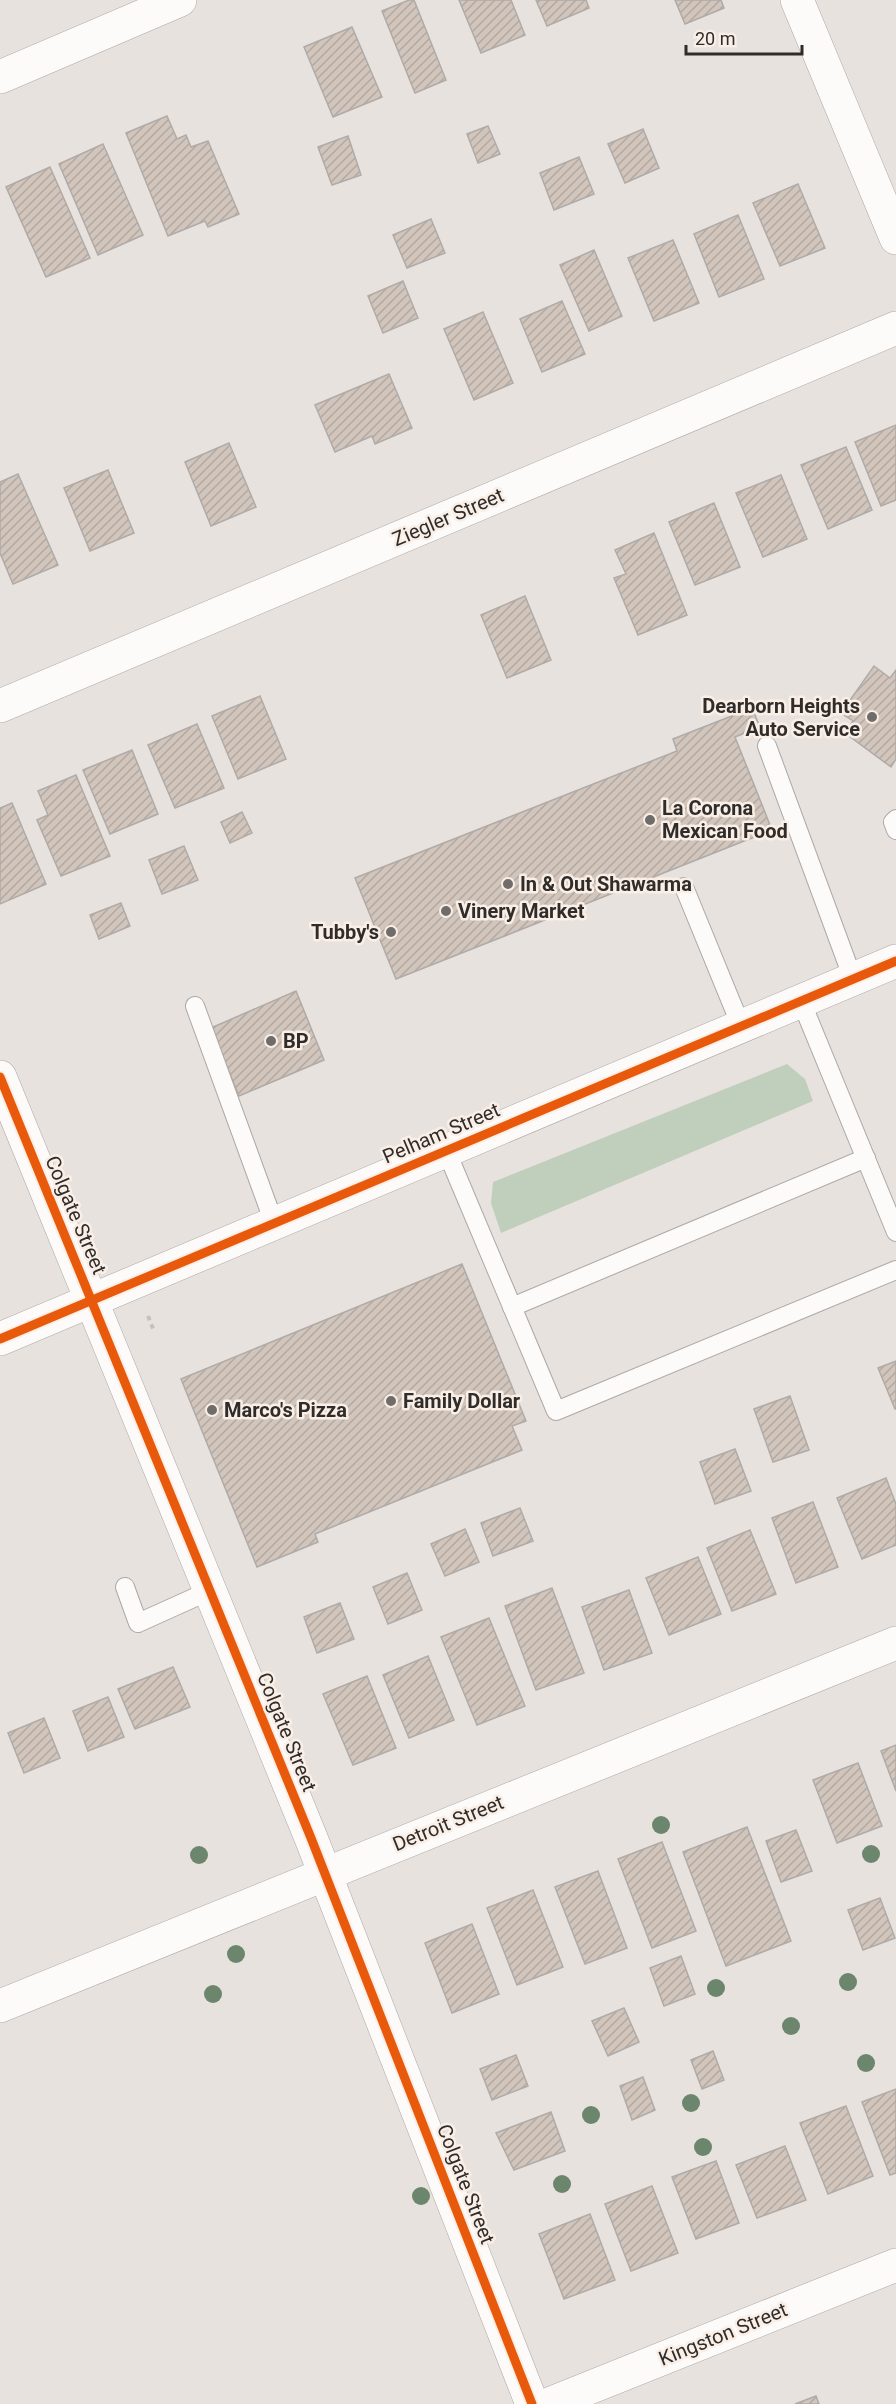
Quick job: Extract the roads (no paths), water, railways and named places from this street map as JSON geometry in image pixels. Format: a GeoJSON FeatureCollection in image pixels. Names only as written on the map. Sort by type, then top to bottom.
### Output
{"type":"FeatureCollection","features":[{"type":"Feature","properties":{"kind":"street"},"geometry":{"type":"LineString","coordinates":[[0,77],[180,0]]}},
{"type":"Feature","properties":{"kind":"street"},"geometry":{"type":"LineString","coordinates":[[796,0],[896,238]]}},
{"type":"Feature","properties":{"kind":"street","name":"Ziegler Street"},"geometry":{"type":"LineString","coordinates":[[0,706],[896,328]]}},
{"type":"Feature","properties":{"kind":"street","name":"Pelham Street"},"geometry":{"type":"LineString","coordinates":[[0,1339],[896,961]]}},
{"type":"Feature","properties":{"kind":"street","name":"Colgate Street"},"geometry":{"type":"LineString","coordinates":[[0,1077],[324,1873],[532,2404]]}},
{"type":"Feature","properties":{"kind":"street","name":"Detroit Street"},"geometry":{"type":"LineString","coordinates":[[0,2006],[896,1643]]}},
{"type":"Feature","properties":{"kind":"street","name":"Kingston Street"},"geometry":{"type":"LineString","coordinates":[[549,2404],[896,2265]]}},
{"type":"Feature","properties":{"kind":"lane"},"geometry":{"type":"LineString","coordinates":[[767,746],[853,979]]}},
{"type":"Feature","properties":{"kind":"lane"},"geometry":{"type":"LineString","coordinates":[[896,819],[894,822],[896,830]]}},
{"type":"Feature","properties":{"kind":"lane"},"geometry":{"type":"LineString","coordinates":[[684,887],[741,1026]]}},
{"type":"Feature","properties":{"kind":"lane"},"geometry":{"type":"LineString","coordinates":[[801,1001],[896,1232]]}},
{"type":"Feature","properties":{"kind":"lane"},"geometry":{"type":"LineString","coordinates":[[195,1006],[274,1223]]}},
{"type":"Feature","properties":{"kind":"lane"},"geometry":{"type":"LineString","coordinates":[[446,1150],[556,1411],[896,1270]]}},
{"type":"Feature","properties":{"kind":"lane"},"geometry":{"type":"LineString","coordinates":[[512,1307],[866,1158]]}},
{"type":"Feature","properties":{"kind":"lane"},"geometry":{"type":"LineString","coordinates":[[125,1587],[138,1623],[209,1591]]}},
{"type":"Feature","properties":{"kind":"place","name":"Dearborn Heights Auto Service"},"geometry":{"type":"Point","coordinates":[872,717]}},
{"type":"Feature","properties":{"kind":"place","name":"La Corona Mexican Food"},"geometry":{"type":"Point","coordinates":[650,820]}},
{"type":"Feature","properties":{"kind":"place","name":"In & Out Shawarma"},"geometry":{"type":"Point","coordinates":[508,884]}},
{"type":"Feature","properties":{"kind":"place","name":"Vinery Market"},"geometry":{"type":"Point","coordinates":[446,911]}},
{"type":"Feature","properties":{"kind":"place","name":"Tubby's"},"geometry":{"type":"Point","coordinates":[391,932]}},
{"type":"Feature","properties":{"kind":"place","name":"BP"},"geometry":{"type":"Point","coordinates":[271,1041]}},
{"type":"Feature","properties":{"kind":"place","name":"Family Dollar"},"geometry":{"type":"Point","coordinates":[391,1401]}},
{"type":"Feature","properties":{"kind":"place","name":"Marco's Pizza"},"geometry":{"type":"Point","coordinates":[212,1410]}}]}
